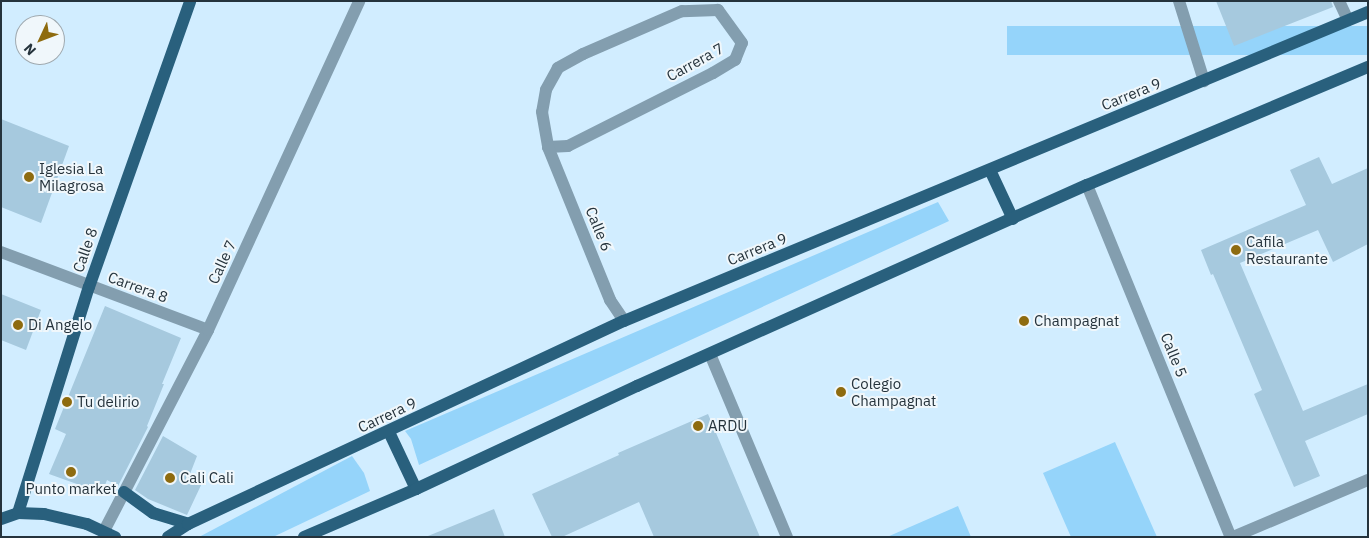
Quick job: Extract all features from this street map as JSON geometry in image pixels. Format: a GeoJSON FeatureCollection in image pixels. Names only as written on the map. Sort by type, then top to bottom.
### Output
{"type":"FeatureCollection","features":[{"type":"Feature","properties":{"kind":"main road","name":"Calle 8"},"geometry":{"type":"LineString","coordinates":[[18,513],[89,287],[190,1]]}},
{"type":"Feature","properties":{"kind":"main road","name":"Carrera 9"},"geometry":{"type":"LineString","coordinates":[[168,537],[188,524],[624,321],[1204,82],[1368,12]]}},
{"type":"Feature","properties":{"kind":"main road"},"geometry":{"type":"LineString","coordinates":[[304,537],[416,489],[636,386],[1087,185],[1368,67]]}},
{"type":"Feature","properties":{"kind":"main road"},"geometry":{"type":"LineString","coordinates":[[990,170],[1013,219]]}},
{"type":"Feature","properties":{"kind":"main road"},"geometry":{"type":"LineString","coordinates":[[389,432],[416,489]]}},
{"type":"Feature","properties":{"kind":"main road"},"geometry":{"type":"LineString","coordinates":[[124,492],[154,513],[188,524]]}},
{"type":"Feature","properties":{"kind":"main road"},"geometry":{"type":"LineString","coordinates":[[1,519],[18,513],[44,514],[87,524],[109,534]]}},
{"type":"Feature","properties":{"kind":"street","name":"Calle 7"},"geometry":{"type":"LineString","coordinates":[[109,534],[124,492],[208,330],[359,1]]}},
{"type":"Feature","properties":{"kind":"street"},"geometry":{"type":"LineString","coordinates":[[1179,1],[1204,82]]}},
{"type":"Feature","properties":{"kind":"street"},"geometry":{"type":"LineString","coordinates":[[1340,1],[1348,20]]}},
{"type":"Feature","properties":{"kind":"street","name":"Carrera 7"},"geometry":{"type":"LineString","coordinates":[[718,10],[742,43],[735,60],[713,73],[568,146],[548,148],[542,112],[546,90],[558,68],[583,54],[682,11],[718,10]]}},
{"type":"Feature","properties":{"kind":"street","name":"Calle 6"},"geometry":{"type":"LineString","coordinates":[[548,148],[610,300],[624,321]]}},
{"type":"Feature","properties":{"kind":"street","name":"Calle 5"},"geometry":{"type":"LineString","coordinates":[[1087,185],[1232,537]]}},
{"type":"Feature","properties":{"kind":"street","name":"Carrera 8"},"geometry":{"type":"LineString","coordinates":[[1,252],[89,287],[208,330]]}},
{"type":"Feature","properties":{"kind":"street"},"geometry":{"type":"LineString","coordinates":[[710,354],[787,537]]}},
{"type":"Feature","properties":{"kind":"street"},"geometry":{"type":"LineString","coordinates":[[1232,537],[1368,480]]}},
{"type":"Feature","properties":{"kind":"shaded area"},"geometry":{"type":"Polygon","coordinates":[[[1007,26],[1368,26],[1368,55],[1007,55],[1007,26]]]}},
{"type":"Feature","properties":{"kind":"shaded area"},"geometry":{"type":"Polygon","coordinates":[[[938,202],[949,221],[419,465],[411,439],[405,431],[938,202]]]}},
{"type":"Feature","properties":{"kind":"shaded area"},"geometry":{"type":"Polygon","coordinates":[[[1115,442],[1157,537],[1071,537],[1043,473],[1115,442]]]}},
{"type":"Feature","properties":{"kind":"shaded area"},"geometry":{"type":"Polygon","coordinates":[[[352,456],[364,473],[370,491],[273,537],[199,537],[352,456]]]}},
{"type":"Feature","properties":{"kind":"shaded area"},"geometry":{"type":"Polygon","coordinates":[[[958,506],[971,537],[887,537],[958,506]]]}},
{"type":"Feature","properties":{"kind":"building"},"geometry":{"type":"Polygon","coordinates":[[[1216,1],[1331,1],[1333,7],[1234,46],[1216,1]]]}},
{"type":"Feature","properties":{"kind":"building","name":"Iglesia La Milagrosa"},"geometry":{"type":"Polygon","coordinates":[[[1,119],[69,146],[41,223],[1,207],[1,119]]]}},
{"type":"Feature","properties":{"kind":"building"},"geometry":{"type":"Polygon","coordinates":[[[1319,157],[1332,184],[1368,168],[1368,244],[1333,262],[1318,230],[1240,263],[1303,411],[1368,384],[1368,414],[1305,441],[1320,476],[1294,487],[1254,394],[1262,390],[1201,250],[1306,205],[1290,170],[1319,157]]]}},
{"type":"Feature","properties":{"kind":"building","name":"Di Angelo"},"geometry":{"type":"Polygon","coordinates":[[[1,294],[41,310],[26,350],[1,340],[1,294]]]}},
{"type":"Feature","properties":{"kind":"building"},"geometry":{"type":"Polygon","coordinates":[[[105,306],[181,338],[162,384],[164,384],[148,427],[118,486],[107,480],[102,493],[49,474],[66,434],[55,429],[105,306]]]}},
{"type":"Feature","properties":{"kind":"building"},"geometry":{"type":"Polygon","coordinates":[[[708,414],[760,537],[654,537],[639,502],[562,537],[552,537],[532,494],[619,455],[618,453],[708,414]]]}},
{"type":"Feature","properties":{"kind":"building","name":"Cali Cali"},"geometry":{"type":"Polygon","coordinates":[[[163,436],[197,456],[190,474],[203,481],[187,515],[148,499],[135,490],[163,436]]]}},
{"type":"Feature","properties":{"kind":"building"},"geometry":{"type":"Polygon","coordinates":[[[494,509],[505,537],[428,537],[428,536],[494,509]]]}},
{"type":"Feature","properties":{"kind":"place","name":"Iglesia La Milagrosa"},"geometry":{"type":"Point","coordinates":[29,177]}},
{"type":"Feature","properties":{"kind":"place","name":"Cafila Restaurante"},"geometry":{"type":"Point","coordinates":[1236,250]}},
{"type":"Feature","properties":{"kind":"place","name":"Champagnat"},"geometry":{"type":"Point","coordinates":[1024,321]}},
{"type":"Feature","properties":{"kind":"place","name":"Di Angelo"},"geometry":{"type":"Point","coordinates":[18,325]}},
{"type":"Feature","properties":{"kind":"place","name":"Colegio Champagnat"},"geometry":{"type":"Point","coordinates":[841,392]}},
{"type":"Feature","properties":{"kind":"place","name":"Tu delirio"},"geometry":{"type":"Point","coordinates":[67,402]}},
{"type":"Feature","properties":{"kind":"place","name":"ARDU"},"geometry":{"type":"Point","coordinates":[698,426]}},
{"type":"Feature","properties":{"kind":"place","name":"Punto market"},"geometry":{"type":"Point","coordinates":[71,472]}},
{"type":"Feature","properties":{"kind":"place","name":"Cali Cali"},"geometry":{"type":"Point","coordinates":[170,478]}}]}
